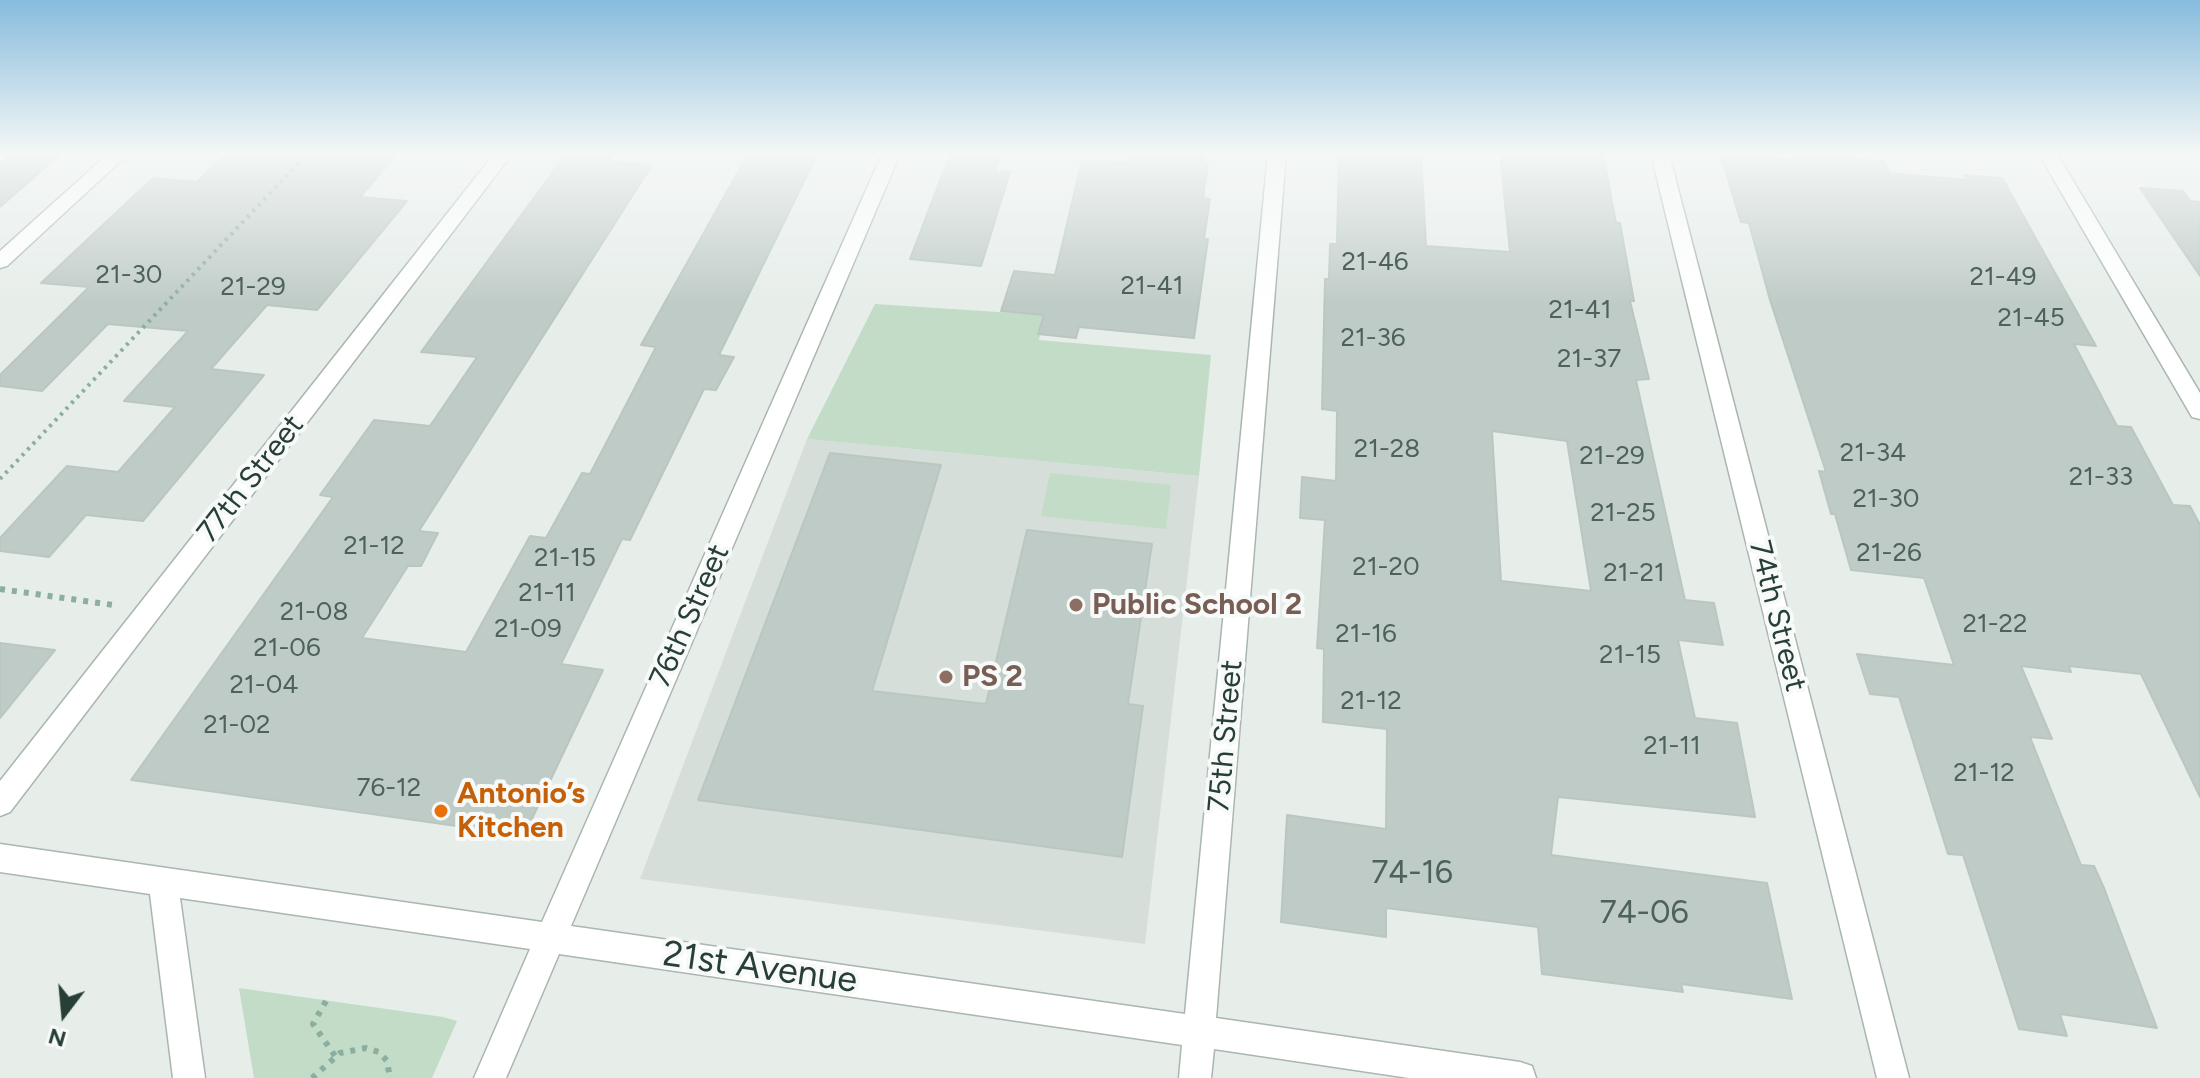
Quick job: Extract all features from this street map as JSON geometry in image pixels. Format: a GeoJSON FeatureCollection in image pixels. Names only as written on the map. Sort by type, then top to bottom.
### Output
{"type":"FeatureCollection","features":[{"type":"Feature","properties":{"kind":"street"},"geometry":{"type":"LineString","coordinates":[[0,262],[64,204]]}},
{"type":"Feature","properties":{"kind":"street","name":"77th Street"},"geometry":{"type":"LineString","coordinates":[[0,803],[464,204]]}},
{"type":"Feature","properties":{"kind":"street","name":"76th Street"},"geometry":{"type":"LineString","coordinates":[[490,1078],[869,204]]}},
{"type":"Feature","properties":{"kind":"street","name":"75th Street"},"geometry":{"type":"LineString","coordinates":[[1195,1078],[1273,204]]}},
{"type":"Feature","properties":{"kind":"street","name":"74th Street"},"geometry":{"type":"LineString","coordinates":[[1673,204],[1893,1078]]}},
{"type":"Feature","properties":{"kind":"street"},"geometry":{"type":"LineString","coordinates":[[2078,204],[2200,411]]}},
{"type":"Feature","properties":{"kind":"street","name":"21st Avenue"},"geometry":{"type":"LineString","coordinates":[[0,858],[1520,1078]]}},
{"type":"Feature","properties":{"kind":"street"},"geometry":{"type":"LineString","coordinates":[[163,881],[189,1078]]}},
{"type":"Feature","properties":{"kind":"path"},"geometry":{"type":"LineString","coordinates":[[0,479],[259,204]]}},
{"type":"Feature","properties":{"kind":"path"},"geometry":{"type":"LineString","coordinates":[[0,589],[150,609]]}},
{"type":"Feature","properties":{"kind":"path"},"geometry":{"type":"LineString","coordinates":[[326,1001],[313,1024],[335,1056]]}},
{"type":"Feature","properties":{"kind":"path"},"geometry":{"type":"LineString","coordinates":[[312,1078],[335,1056],[354,1048],[379,1052],[387,1061],[390,1078]]}},
{"type":"Feature","properties":{"kind":"shaded area","name":"PS 2"},"geometry":{"type":"Polygon","coordinates":[[[807,439],[1199,476],[1145,944],[640,879],[807,439]]]}},
{"type":"Feature","properties":{"kind":"green space"},"geometry":{"type":"Polygon","coordinates":[[[875,304],[1044,315],[1039,340],[1211,355],[1199,476],[807,439],[875,304]]]}},
{"type":"Feature","properties":{"kind":"green space"},"geometry":{"type":"Polygon","coordinates":[[[1050,473],[1171,485],[1166,529],[1041,516],[1050,473]]]}},
{"type":"Feature","properties":{"kind":"green space"},"geometry":{"type":"Polygon","coordinates":[[[239,988],[457,1021],[432,1078],[254,1078],[239,988]]]}},
{"type":"Feature","properties":{"kind":"building"},"geometry":{"type":"Polygon","coordinates":[[[125,204],[404,204],[317,310],[267,305],[211,369],[264,375],[143,521],[86,515],[49,557],[0,551],[0,538],[67,466],[118,472],[175,407],[124,401],[188,331],[108,324],[42,391],[0,386],[0,375],[89,287],[41,283],[125,204]]]}},
{"type":"Feature","properties":{"kind":"building"},"geometry":{"type":"Polygon","coordinates":[[[529,204],[627,204],[419,531],[438,533],[421,566],[408,566],[362,638],[466,652],[530,536],[546,538],[582,473],[590,474],[656,347],[641,345],[720,204],[793,204],[719,355],[734,357],[716,390],[704,389],[630,540],[622,539],[561,664],[603,670],[530,823],[513,834],[131,780],[333,497],[320,495],[374,420],[430,426],[477,357],[421,352],[529,204]]]}},
{"type":"Feature","properties":{"kind":"building"},"geometry":{"type":"Polygon","coordinates":[[[931,204],[1000,204],[981,266],[910,259],[931,204]]]}},
{"type":"Feature","properties":{"kind":"building"},"geometry":{"type":"Polygon","coordinates":[[[1072,204],[1209,204],[1204,239],[1208,239],[1194,338],[1079,327],[1076,338],[1038,334],[1044,315],[1001,311],[1014,271],[1055,275],[1072,204]]]}},
{"type":"Feature","properties":{"kind":"building"},"geometry":{"type":"Polygon","coordinates":[[[1338,204],[1424,204],[1426,246],[1510,252],[1505,204],[1612,204],[1616,223],[1620,223],[1634,301],[1630,301],[1649,379],[1636,380],[1685,600],[1714,603],[1723,645],[1678,640],[1695,718],[1737,723],[1755,817],[1558,797],[1551,855],[1767,883],[1792,999],[1681,984],[1683,992],[1542,974],[1538,927],[1386,908],[1386,937],[1281,922],[1287,815],[1386,829],[1387,729],[1323,722],[1324,649],[1317,648],[1325,520],[1300,518],[1302,477],[1336,481],[1337,411],[1322,409],[1325,279],[1329,279],[1330,244],[1337,244],[1338,204]],[[1492,431],[1501,581],[1591,591],[1567,441],[1492,431]]]}},
{"type":"Feature","properties":{"kind":"building"},"geometry":{"type":"Polygon","coordinates":[[[1736,204],[2017,204],[2096,346],[2074,344],[2117,426],[2131,427],[2173,505],[2190,506],[2200,525],[2200,797],[2141,674],[2069,666],[2071,672],[2021,666],[2052,739],[2030,737],[2081,865],[2094,866],[2104,888],[2157,1028],[2060,1014],[2067,1036],[2019,1029],[1963,855],[1948,854],[1899,697],[1870,694],[1857,654],[1954,665],[1924,578],[1851,570],[1819,471],[1826,472],[1770,300],[1749,223],[1741,222],[1736,204]]]}},
{"type":"Feature","properties":{"kind":"building"},"geometry":{"type":"Polygon","coordinates":[[[2151,204],[2200,204],[2200,276],[2151,204]]]}},
{"type":"Feature","properties":{"kind":"building","name":"Public School 2"},"geometry":{"type":"Polygon","coordinates":[[[830,453],[941,465],[872,691],[986,704],[1027,530],[1152,544],[1128,704],[1143,706],[1122,857],[698,800],[830,453]]]}},
{"type":"Feature","properties":{"kind":"building"},"geometry":{"type":"Polygon","coordinates":[[[0,643],[55,650],[0,718],[0,643]]]}},
{"type":"Feature","properties":{"kind":"place","name":"Public School 2"},"geometry":{"type":"Point","coordinates":[1076,605]}},
{"type":"Feature","properties":{"kind":"place","name":"PS 2"},"geometry":{"type":"Point","coordinates":[946,677]}},
{"type":"Feature","properties":{"kind":"place","name":"Antonio’s Kitchen"},"geometry":{"type":"Point","coordinates":[441,811]}}]}
